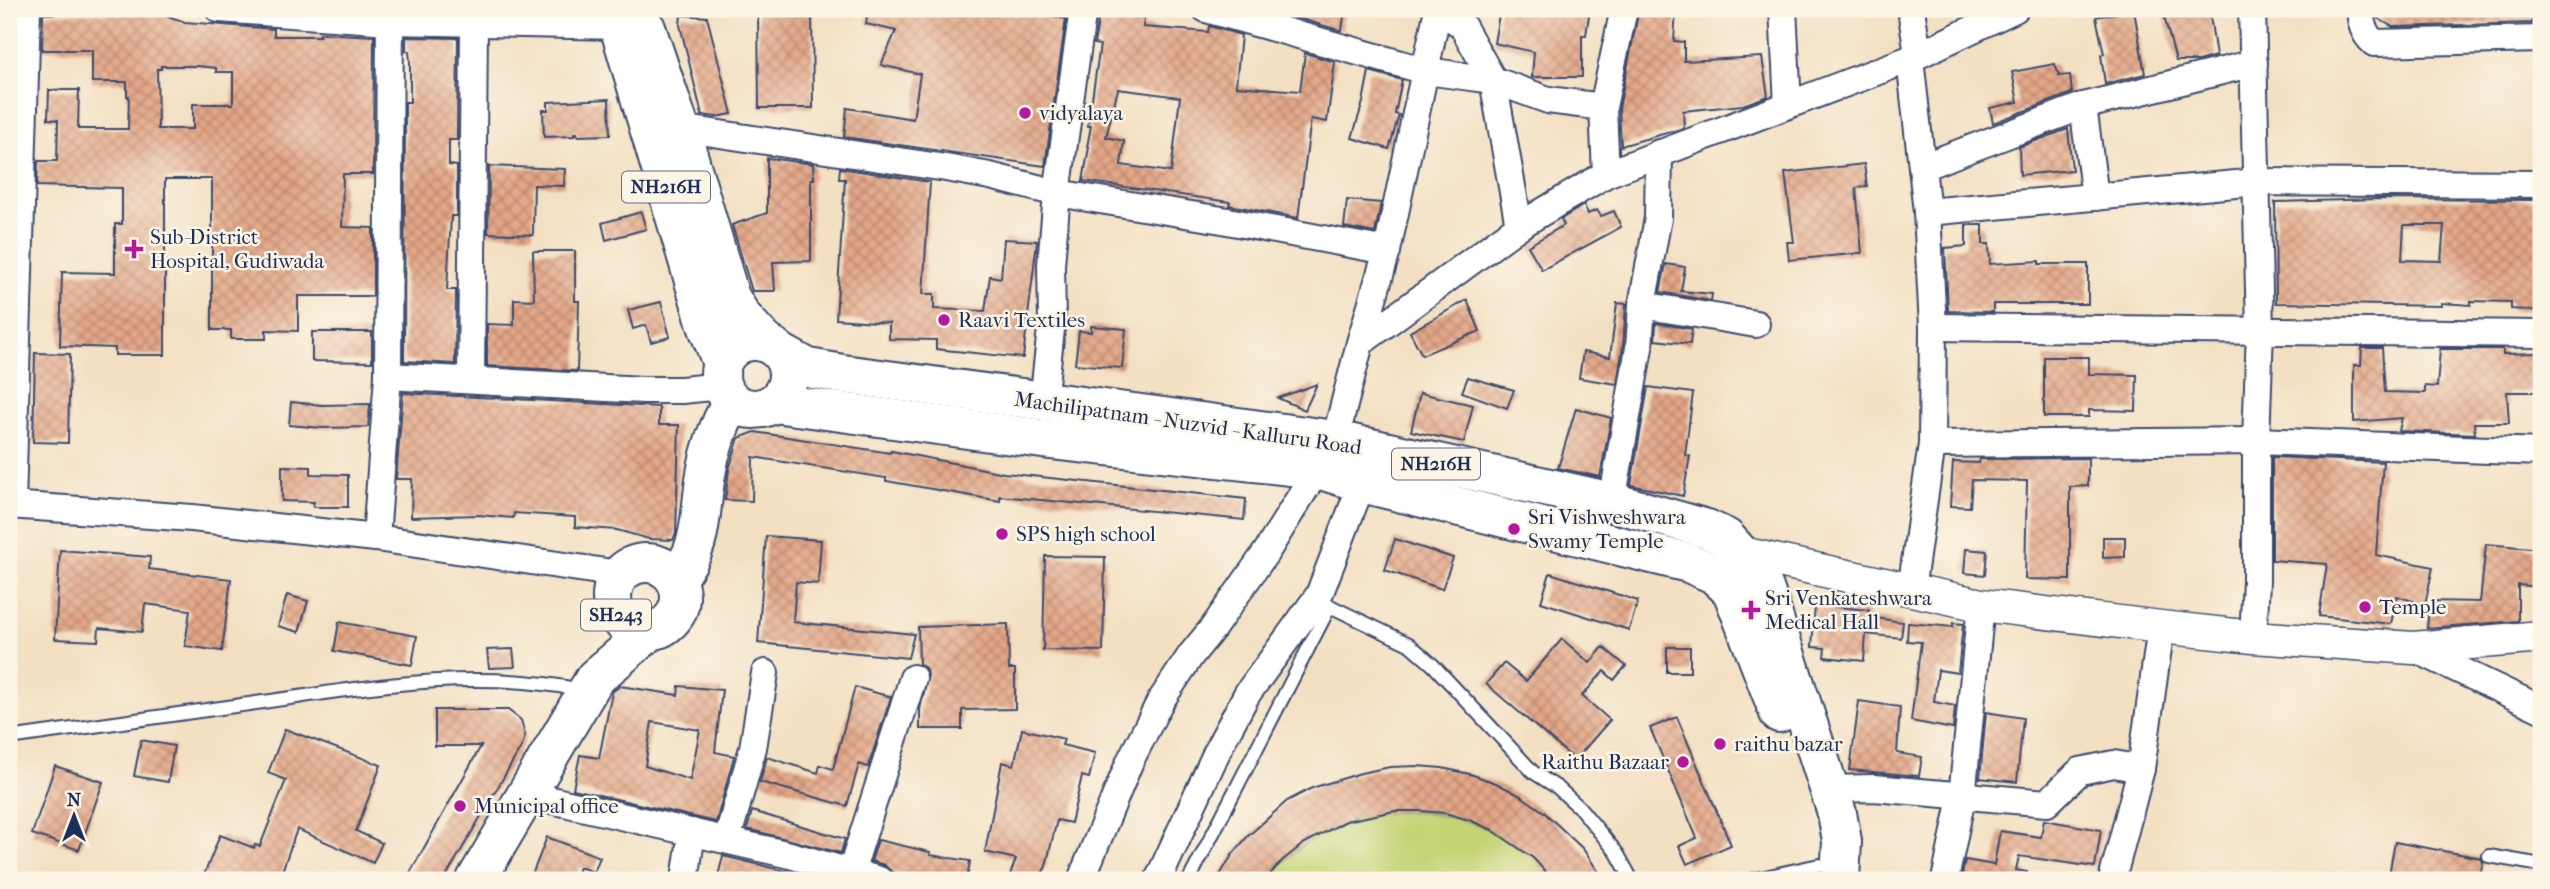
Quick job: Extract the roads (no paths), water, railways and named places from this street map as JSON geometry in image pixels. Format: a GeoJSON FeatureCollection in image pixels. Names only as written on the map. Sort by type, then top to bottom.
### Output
{"type":"FeatureCollection","features":[{"type":"Feature","properties":{"kind":"main road","name":"Machilipatnam - Nuzvid - Kalluru Road"},"geometry":{"type":"LineString","coordinates":[[625,14],[680,128],[730,297],[742,317],[774,348],[808,368],[1043,402],[1326,454],[1612,502],[1707,529],[1726,538],[1756,570],[1764,588],[1829,789],[1842,841],[1825,875]]}},
{"type":"Feature","properties":{"kind":"main road","name":"NH216H"},"geometry":{"type":"LineString","coordinates":[[625,14],[725,384],[742,407],[753,410],[774,404]]}},
{"type":"Feature","properties":{"kind":"main road"},"geometry":{"type":"LineString","coordinates":[[676,578],[691,557],[698,541],[706,472],[722,419],[725,384],[735,346],[756,341],[774,348],[786,363],[787,385],[774,404]]}},
{"type":"Feature","properties":{"kind":"main road","name":"Machilipatnam - Nuzvid - Kalluru Road"},"geometry":{"type":"LineString","coordinates":[[774,404],[1043,439],[1326,454],[1362,483],[1689,563],[1714,574],[1732,591],[1796,755],[1809,798],[1825,875]]}},
{"type":"Feature","properties":{"kind":"main road","name":"SH243"},"geometry":{"type":"LineString","coordinates":[[487,877],[525,794],[590,684],[615,584],[638,563],[659,565],[676,578],[681,595],[678,612],[667,625],[650,631],[590,684]]}},
{"type":"Feature","properties":{"kind":"main road","name":"SH243"},"geometry":{"type":"LineString","coordinates":[[615,584],[616,616],[633,629],[650,631]]}},
{"type":"Feature","properties":{"kind":"street"},"geometry":{"type":"LineString","coordinates":[[27,9],[10,505],[192,518],[376,538],[615,584]]}},
{"type":"Feature","properties":{"kind":"street"},"geometry":{"type":"LineString","coordinates":[[219,9],[390,15],[474,24],[625,14]]}},
{"type":"Feature","properties":{"kind":"street"},"geometry":{"type":"LineString","coordinates":[[1043,402],[1052,320],[1051,265],[1057,194],[1083,9]]}},
{"type":"Feature","properties":{"kind":"street"},"geometry":{"type":"LineString","coordinates":[[1206,9],[1426,71],[1493,80],[1548,100],[1603,107]]}},
{"type":"Feature","properties":{"kind":"street"},"geometry":{"type":"LineString","coordinates":[[1081,880],[1130,761],[1160,702],[1191,655],[1245,584],[1326,454],[1387,251],[1438,9],[1464,17],[1493,80],[1519,226]]}},
{"type":"Feature","properties":{"kind":"street"},"geometry":{"type":"LineString","coordinates":[[1606,174],[1603,107],[1624,9]]}},
{"type":"Feature","properties":{"kind":"street"},"geometry":{"type":"LineString","coordinates":[[1783,9],[1788,105]]}},
{"type":"Feature","properties":{"kind":"street"},"geometry":{"type":"LineString","coordinates":[[1911,9],[1933,327],[1932,444],[1911,590]]}},
{"type":"Feature","properties":{"kind":"street"},"geometry":{"type":"LineString","coordinates":[[1360,343],[1519,226],[1606,174],[1914,57],[2015,9]]}},
{"type":"Feature","properties":{"kind":"street"},"geometry":{"type":"LineString","coordinates":[[2360,9],[2361,25],[2366,36],[2374,43],[2541,39]]}},
{"type":"Feature","properties":{"kind":"street"},"geometry":{"type":"LineString","coordinates":[[2253,637],[2260,330],[2254,62],[2259,12]]}},
{"type":"Feature","properties":{"kind":"street"},"geometry":{"type":"LineString","coordinates":[[376,538],[388,376],[390,15]]}},
{"type":"Feature","properties":{"kind":"street"},"geometry":{"type":"LineString","coordinates":[[471,380],[474,24]]}},
{"type":"Feature","properties":{"kind":"street"},"geometry":{"type":"LineString","coordinates":[[1922,167],[2083,106],[2254,62]]}},
{"type":"Feature","properties":{"kind":"street"},"geometry":{"type":"LineString","coordinates":[[2083,106],[2095,197]]}},
{"type":"Feature","properties":{"kind":"street"},"geometry":{"type":"LineString","coordinates":[[680,128],[946,168],[990,176],[1057,194],[1222,220],[1387,251]]}},
{"type":"Feature","properties":{"kind":"street"},"geometry":{"type":"LineString","coordinates":[[1612,502],[1658,218],[1659,153]]}},
{"type":"Feature","properties":{"kind":"street"},"geometry":{"type":"LineString","coordinates":[[1927,212],[2258,182],[2541,184]]}},
{"type":"Feature","properties":{"kind":"street"},"geometry":{"type":"LineString","coordinates":[[1642,305],[1756,324]]}},
{"type":"Feature","properties":{"kind":"street"},"geometry":{"type":"LineString","coordinates":[[1933,327],[2541,334]]}},
{"type":"Feature","properties":{"kind":"street"},"geometry":{"type":"LineString","coordinates":[[388,376],[643,390],[682,390],[725,384]]}},
{"type":"Feature","properties":{"kind":"street"},"geometry":{"type":"LineString","coordinates":[[1932,444],[2256,441],[2541,452]]}},
{"type":"Feature","properties":{"kind":"street"},"geometry":{"type":"LineString","coordinates":[[1158,880],[1221,743],[1247,694],[1318,595],[1362,483]]}},
{"type":"Feature","properties":{"kind":"street"},"geometry":{"type":"LineString","coordinates":[[1742,553],[1981,604],[2253,637],[2413,648],[2541,637]]}},
{"type":"Feature","properties":{"kind":"street"},"geometry":{"type":"LineString","coordinates":[[1945,880],[1962,797],[1981,604]]}},
{"type":"Feature","properties":{"kind":"street"},"geometry":{"type":"LineString","coordinates":[[2112,880],[2141,769],[2161,627]]}},
{"type":"Feature","properties":{"kind":"street"},"geometry":{"type":"LineString","coordinates":[[2413,648],[2541,709]]}},
{"type":"Feature","properties":{"kind":"street"},"geometry":{"type":"LineString","coordinates":[[727,840],[753,748],[765,673]]}},
{"type":"Feature","properties":{"kind":"street"},"geometry":{"type":"LineString","coordinates":[[851,872],[913,677]]}},
{"type":"Feature","properties":{"kind":"street"},"geometry":{"type":"LineString","coordinates":[[1829,789],[1874,788],[2047,803],[2080,771],[2114,764],[2141,769]]}},
{"type":"Feature","properties":{"kind":"street"},"geometry":{"type":"LineString","coordinates":[[525,794],[727,840],[878,880]]}},
{"type":"Feature","properties":{"kind":"street"},"geometry":{"type":"LineString","coordinates":[[685,880],[692,832]]}},
{"type":"Feature","properties":{"kind":"lane"},"geometry":{"type":"LineString","coordinates":[[1189,880],[1330,606],[1409,644],[1433,665],[1533,772],[1558,788],[1593,822],[1617,853],[1632,880]]}},
{"type":"Feature","properties":{"kind":"lane"},"geometry":{"type":"LineString","coordinates":[[9,738],[373,686],[481,680],[590,684]]}},
{"type":"Feature","properties":{"kind":"lane"},"geometry":{"type":"LineString","coordinates":[[2489,856],[2541,866]]}},
{"type":"Feature","properties":{"kind":"lane"},"geometry":{"type":"LineString","coordinates":[[1751,880],[1825,875]]}},
{"type":"Feature","properties":{"kind":"place","name":"vidyalaya"},"geometry":{"type":"Point","coordinates":[1025,113]}},
{"type":"Feature","properties":{"kind":"place","name":"Sub-District Hospital, Gudiwada"},"geometry":{"type":"Point","coordinates":[134,249]}},
{"type":"Feature","properties":{"kind":"place","name":"Raavi Textiles"},"geometry":{"type":"Point","coordinates":[944,320]}},
{"type":"Feature","properties":{"kind":"place","name":"Sri Vishweshwara Swamy Temple"},"geometry":{"type":"Point","coordinates":[1514,529]}},
{"type":"Feature","properties":{"kind":"place","name":"SPS high school"},"geometry":{"type":"Point","coordinates":[1002,534]}},
{"type":"Feature","properties":{"kind":"place","name":"Temple"},"geometry":{"type":"Point","coordinates":[2365,607]}},
{"type":"Feature","properties":{"kind":"place","name":"Sri Venkateshwara Medical Hall"},"geometry":{"type":"Point","coordinates":[1751,610]}},
{"type":"Feature","properties":{"kind":"place","name":"raithu bazar"},"geometry":{"type":"Point","coordinates":[1720,744]}},
{"type":"Feature","properties":{"kind":"place","name":"Raithu Bazaar"},"geometry":{"type":"Point","coordinates":[1683,762]}},
{"type":"Feature","properties":{"kind":"place","name":"Municipal office"},"geometry":{"type":"Point","coordinates":[460,806]}}]}
